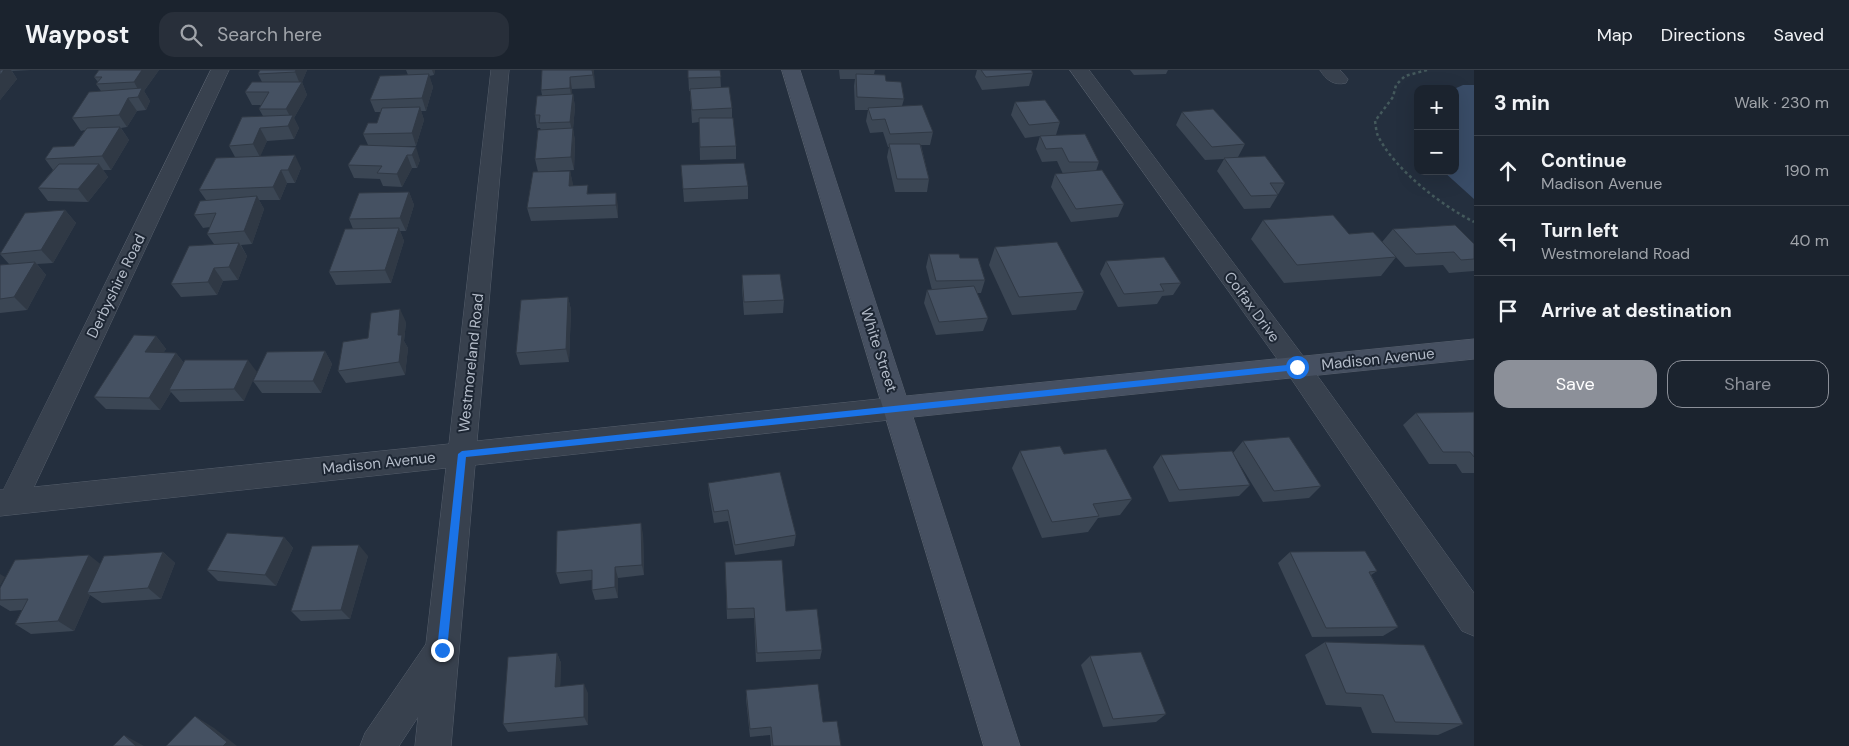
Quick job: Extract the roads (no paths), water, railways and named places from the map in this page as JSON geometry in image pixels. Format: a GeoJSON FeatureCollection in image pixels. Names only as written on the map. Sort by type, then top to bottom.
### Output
{"type":"FeatureCollection","features":[{"type":"Feature","properties":{"kind":"street","name":"Derbyshire Road"},"geometry":{"type":"LineString","coordinates":[[6,502],[220,70]]}},
{"type":"Feature","properties":{"kind":"street","name":"Westmoreland Road"},"geometry":{"type":"LineString","coordinates":[[433,746],[500,70]]}},
{"type":"Feature","properties":{"kind":"street","name":"White Street"},"geometry":{"type":"LineString","coordinates":[[790,70],[898,408],[1002,746]]}},
{"type":"Feature","properties":{"kind":"street","name":"Colfax Drive"},"geometry":{"type":"LineString","coordinates":[[1079,70],[1297,367],[1474,620]]}},
{"type":"Feature","properties":{"kind":"street","name":"Madison Avenue"},"geometry":{"type":"LineString","coordinates":[[6,502],[1474,349]]}},
{"type":"Feature","properties":{"kind":"street"},"geometry":{"type":"LineString","coordinates":[[378,746],[442,650]]}},
{"type":"Feature","properties":{"kind":"water"},"geometry":{"type":"Polygon","coordinates":[[[1474,85],[1474,199],[1447,175],[1459,175],[1459,87],[1474,85]]]}}]}
